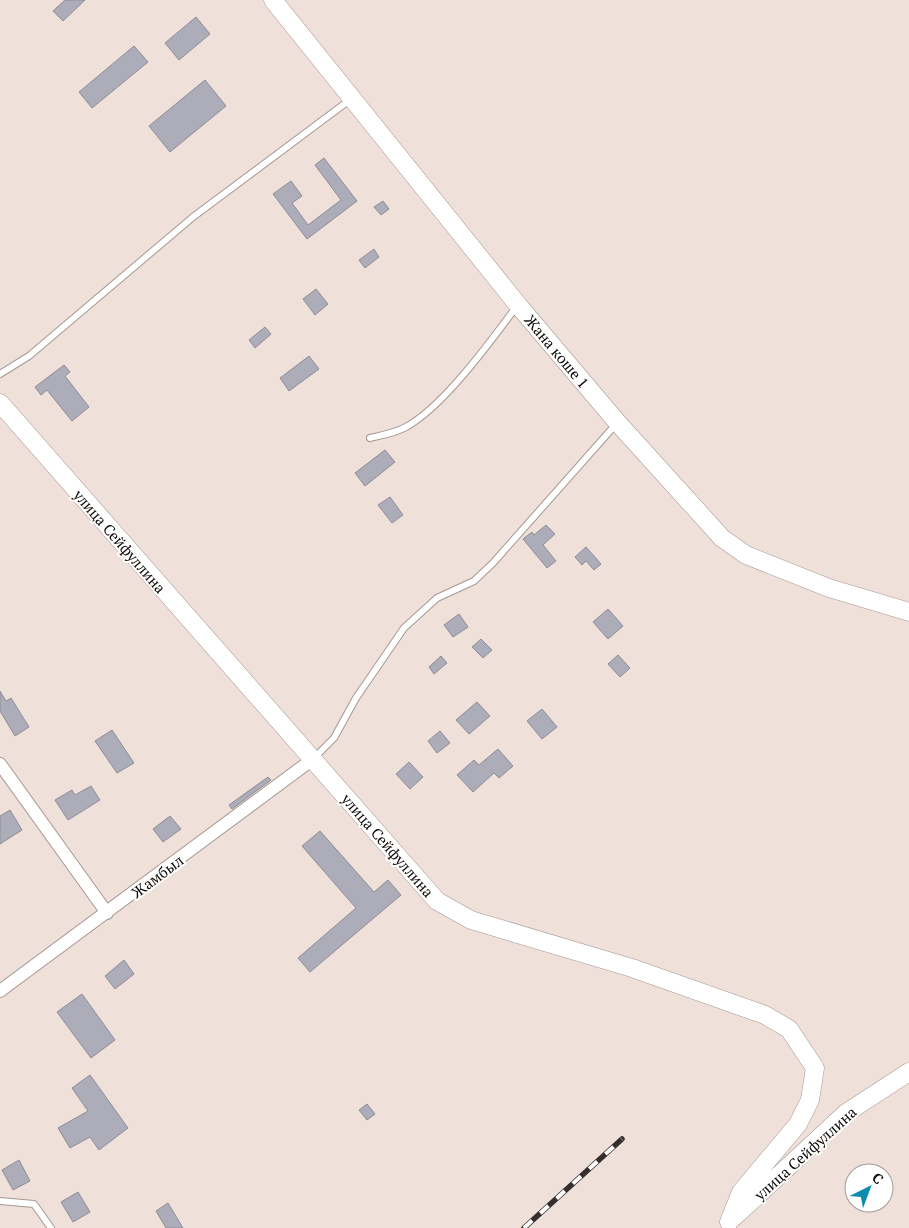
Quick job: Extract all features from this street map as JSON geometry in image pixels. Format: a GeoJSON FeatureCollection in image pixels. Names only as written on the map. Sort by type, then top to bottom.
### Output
{"type":"FeatureCollection","features":[{"type":"Feature","properties":{"kind":"street","name":"Жана коше 1"},"geometry":{"type":"LineString","coordinates":[[273,0],[518,306],[617,422],[717,533],[746,555],[829,588],[909,612]]}},
{"type":"Feature","properties":{"kind":"street","name":"улица Сейфуллина"},"geometry":{"type":"LineString","coordinates":[[0,403],[437,901],[471,920],[632,968],[765,1015],[788,1029],[815,1068],[810,1100],[798,1124],[741,1192],[726,1225]]}},
{"type":"Feature","properties":{"kind":"street","name":"Жамбыл"},"geometry":{"type":"LineString","coordinates":[[1,988],[107,913],[313,759]]}},
{"type":"Feature","properties":{"kind":"street"},"geometry":{"type":"LineString","coordinates":[[0,764],[107,913]]}},
{"type":"Feature","properties":{"kind":"street","name":"улица Сейфуллина"},"geometry":{"type":"LineString","coordinates":[[726,1225],[846,1113],[908,1074]]}},
{"type":"Feature","properties":{"kind":"lane"},"geometry":{"type":"LineString","coordinates":[[0,374],[29,356],[193,217],[352,99]]}},
{"type":"Feature","properties":{"kind":"lane"},"geometry":{"type":"LineString","coordinates":[[370,438],[395,433],[435,406],[518,306]]}},
{"type":"Feature","properties":{"kind":"lane"},"geometry":{"type":"LineString","coordinates":[[313,759],[334,738],[356,698],[404,628],[436,598],[474,581],[493,563],[617,422]]}},
{"type":"Feature","properties":{"kind":"lane"},"geometry":{"type":"LineString","coordinates":[[0,1202],[34,1204],[51,1228]]}},
{"type":"Feature","properties":{"kind":"building"},"geometry":{"type":"Polygon","coordinates":[[[65,0],[85,0],[63,21],[53,11],[65,0]]]}},
{"type":"Feature","properties":{"kind":"building"},"geometry":{"type":"Polygon","coordinates":[[[196,17],[210,34],[179,60],[165,43],[196,17]]]}},
{"type":"Feature","properties":{"kind":"building"},"geometry":{"type":"Polygon","coordinates":[[[134,46],[148,62],[92,108],[79,92],[134,46]]]}},
{"type":"Feature","properties":{"kind":"building"},"geometry":{"type":"Polygon","coordinates":[[[205,80],[226,106],[170,152],[149,126],[205,80]]]}},
{"type":"Feature","properties":{"kind":"building"},"geometry":{"type":"Polygon","coordinates":[[[324,158],[357,201],[307,239],[273,194],[291,181],[302,196],[292,203],[308,225],[341,200],[315,165],[324,158]]]}},
{"type":"Feature","properties":{"kind":"building"},"geometry":{"type":"Polygon","coordinates":[[[383,201],[389,209],[381,215],[374,207],[383,201]]]}},
{"type":"Feature","properties":{"kind":"building"},"geometry":{"type":"Polygon","coordinates":[[[374,249],[379,257],[365,268],[359,260],[374,249]]]}},
{"type":"Feature","properties":{"kind":"building"},"geometry":{"type":"Polygon","coordinates":[[[316,289],[328,304],[315,315],[303,299],[316,289]]]}},
{"type":"Feature","properties":{"kind":"building"},"geometry":{"type":"Polygon","coordinates":[[[265,327],[271,334],[255,348],[249,340],[265,327]]]}},
{"type":"Feature","properties":{"kind":"building"},"geometry":{"type":"Polygon","coordinates":[[[309,356],[319,369],[289,391],[280,378],[309,356]]]}},
{"type":"Feature","properties":{"kind":"building"},"geometry":{"type":"Polygon","coordinates":[[[64,365],[70,372],[65,376],[89,407],[72,421],[47,390],[41,395],[35,387],[64,365]]]}},
{"type":"Feature","properties":{"kind":"building"},"geometry":{"type":"Polygon","coordinates":[[[385,450],[395,462],[365,486],[355,473],[385,450]]]}},
{"type":"Feature","properties":{"kind":"building"},"geometry":{"type":"Polygon","coordinates":[[[390,497],[403,515],[392,523],[378,505],[390,497]]]}},
{"type":"Feature","properties":{"kind":"building"},"geometry":{"type":"Polygon","coordinates":[[[546,525],[555,534],[543,545],[556,561],[547,568],[523,539],[532,532],[534,535],[546,525]]]}},
{"type":"Feature","properties":{"kind":"building"},"geometry":{"type":"Polygon","coordinates":[[[586,547],[601,564],[594,570],[586,561],[582,565],[575,557],[586,547]]]}},
{"type":"Feature","properties":{"kind":"building"},"geometry":{"type":"Polygon","coordinates":[[[608,609],[623,626],[608,639],[593,622],[608,609]]]}},
{"type":"Feature","properties":{"kind":"building"},"geometry":{"type":"Polygon","coordinates":[[[459,614],[468,627],[453,637],[444,625],[459,614]]]}},
{"type":"Feature","properties":{"kind":"building"},"geometry":{"type":"Polygon","coordinates":[[[481,639],[492,650],[483,658],[472,647],[481,639]]]}},
{"type":"Feature","properties":{"kind":"building"},"geometry":{"type":"Polygon","coordinates":[[[618,655],[630,668],[620,677],[608,664],[618,655]]]}},
{"type":"Feature","properties":{"kind":"building"},"geometry":{"type":"Polygon","coordinates":[[[441,656],[447,663],[434,674],[429,667],[441,656]]]}},
{"type":"Feature","properties":{"kind":"building"},"geometry":{"type":"Polygon","coordinates":[[[0,691],[6,701],[11,698],[29,727],[15,736],[0,711],[0,691]]]}},
{"type":"Feature","properties":{"kind":"building"},"geometry":{"type":"Polygon","coordinates":[[[477,702],[490,716],[469,734],[456,720],[477,702]]]}},
{"type":"Feature","properties":{"kind":"building"},"geometry":{"type":"Polygon","coordinates":[[[542,709],[557,727],[542,739],[527,721],[542,709]]]}},
{"type":"Feature","properties":{"kind":"building"},"geometry":{"type":"Polygon","coordinates":[[[112,730],[134,763],[117,773],[95,741],[112,730]]]}},
{"type":"Feature","properties":{"kind":"building"},"geometry":{"type":"Polygon","coordinates":[[[440,731],[450,743],[437,753],[428,741],[440,731]]]}},
{"type":"Feature","properties":{"kind":"building"},"geometry":{"type":"Polygon","coordinates":[[[498,749],[513,766],[499,778],[494,773],[473,792],[457,775],[474,760],[479,765],[498,749]]]}},
{"type":"Feature","properties":{"kind":"building"},"geometry":{"type":"Polygon","coordinates":[[[409,762],[423,777],[410,789],[396,774],[409,762]]]}},
{"type":"Feature","properties":{"kind":"building"},"geometry":{"type":"Polygon","coordinates":[[[268,777],[271,780],[232,809],[229,805],[268,777]]]}},
{"type":"Feature","properties":{"kind":"building"},"geometry":{"type":"Polygon","coordinates":[[[91,786],[100,800],[68,820],[55,800],[72,790],[75,795],[91,786]]]}},
{"type":"Feature","properties":{"kind":"building"},"geometry":{"type":"Polygon","coordinates":[[[10,810],[22,830],[0,844],[0,816],[10,810]]]}},
{"type":"Feature","properties":{"kind":"building"},"geometry":{"type":"Polygon","coordinates":[[[170,816],[181,829],[163,842],[153,829],[170,816]]]}},
{"type":"Feature","properties":{"kind":"building"},"geometry":{"type":"Polygon","coordinates":[[[320,831],[374,892],[388,880],[401,895],[310,972],[298,958],[356,908],[302,846],[320,831]]]}},
{"type":"Feature","properties":{"kind":"building"},"geometry":{"type":"Polygon","coordinates":[[[124,960],[134,974],[115,989],[105,976],[124,960]]]}},
{"type":"Feature","properties":{"kind":"building"},"geometry":{"type":"Polygon","coordinates":[[[82,994],[115,1040],[91,1058],[57,1012],[82,994]]]}},
{"type":"Feature","properties":{"kind":"building"},"geometry":{"type":"Polygon","coordinates":[[[90,1075],[128,1128],[99,1150],[90,1137],[70,1148],[58,1128],[88,1111],[72,1088],[90,1075]]]}},
{"type":"Feature","properties":{"kind":"building"},"geometry":{"type":"Polygon","coordinates":[[[367,1104],[375,1114],[367,1120],[359,1110],[367,1104]]]}},
{"type":"Feature","properties":{"kind":"building"},"geometry":{"type":"Polygon","coordinates":[[[19,1160],[30,1181],[13,1190],[2,1170],[19,1160]]]}},
{"type":"Feature","properties":{"kind":"building"},"geometry":{"type":"Polygon","coordinates":[[[78,1192],[90,1212],[73,1222],[61,1202],[78,1192]]]}},
{"type":"Feature","properties":{"kind":"building"},"geometry":{"type":"Polygon","coordinates":[[[168,1203],[183,1228],[166,1228],[156,1211],[168,1203]]]}},
{"type":"Feature","properties":{"kind":"railway"},"geometry":{"type":"LineString","coordinates":[[524,1228],[622,1139]]}}]}
